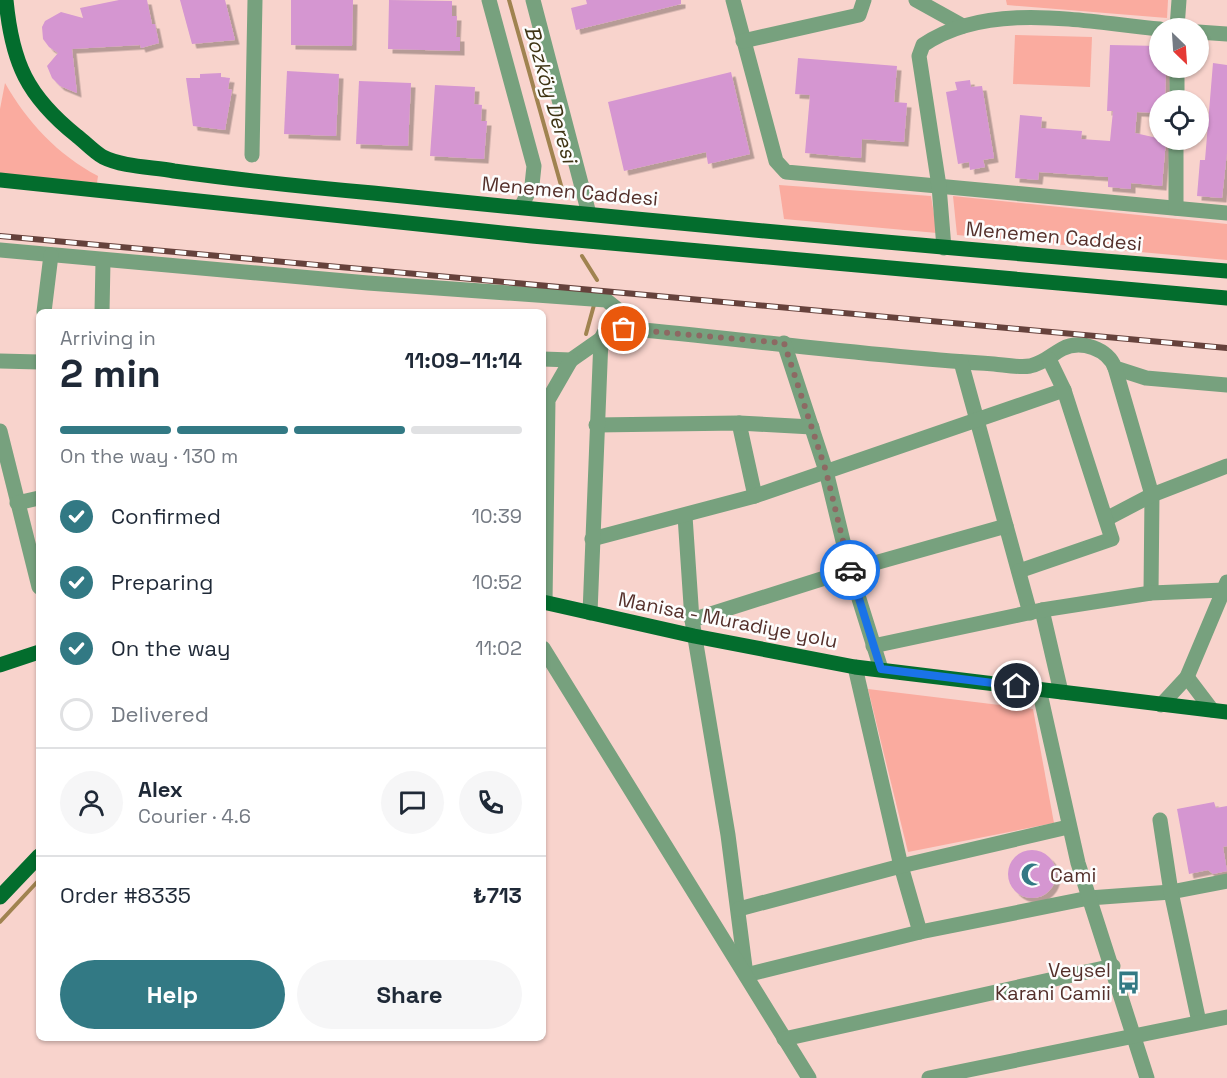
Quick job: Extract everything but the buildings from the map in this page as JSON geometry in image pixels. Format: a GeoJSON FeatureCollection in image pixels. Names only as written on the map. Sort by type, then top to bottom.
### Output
{"type":"FeatureCollection","features":[{"type":"Feature","properties":{"kind":"main road","name":"Menemen Caddesi"},"geometry":{"type":"LineString","coordinates":[[0,8],[4,0]]}},
{"type":"Feature","properties":{"kind":"main road","name":"Menemen Caddesi"},"geometry":{"type":"LineString","coordinates":[[4,0],[10,39],[22,73],[37,98],[68,129],[103,157],[126,164],[233,179],[589,214],[944,248],[1227,271]]}},
{"type":"Feature","properties":{"kind":"main road"},"geometry":{"type":"LineString","coordinates":[[0,180],[532,236],[1227,298]]}},
{"type":"Feature","properties":{"kind":"main road","name":"Manisa - Muradiye yolu"},"geometry":{"type":"LineString","coordinates":[[546,602],[694,636],[855,667],[1220,711]]}},
{"type":"Feature","properties":{"kind":"main road"},"geometry":{"type":"LineString","coordinates":[[0,665],[36,653]]}},
{"type":"Feature","properties":{"kind":"main road"},"geometry":{"type":"LineString","coordinates":[[0,897],[36,859]]}},
{"type":"Feature","properties":{"kind":"street"},"geometry":{"type":"LineString","coordinates":[[252,155],[255,0]]}},
{"type":"Feature","properties":{"kind":"street"},"geometry":{"type":"LineString","coordinates":[[489,0],[534,166],[532,185],[522,207]]}},
{"type":"Feature","properties":{"kind":"street"},"geometry":{"type":"LineString","coordinates":[[533,0],[589,214]]}},
{"type":"Feature","properties":{"kind":"street"},"geometry":{"type":"LineString","coordinates":[[733,0],[780,167],[797,174],[1227,213]]}},
{"type":"Feature","properties":{"kind":"street"},"geometry":{"type":"LineString","coordinates":[[743,41],[859,15],[864,0]]}},
{"type":"Feature","properties":{"kind":"street"},"geometry":{"type":"LineString","coordinates":[[916,0],[963,26]]}},
{"type":"Feature","properties":{"kind":"street"},"geometry":{"type":"LineString","coordinates":[[1178,18],[1179,0]]}},
{"type":"Feature","properties":{"kind":"street"},"geometry":{"type":"LineString","coordinates":[[944,248],[939,186],[919,56],[923,45],[963,26],[1020,15],[1149,28]]}},
{"type":"Feature","properties":{"kind":"street"},"geometry":{"type":"LineString","coordinates":[[1209,33],[1227,34]]}},
{"type":"Feature","properties":{"kind":"street"},"geometry":{"type":"LineString","coordinates":[[1176,150],[1176,208]]}},
{"type":"Feature","properties":{"kind":"street"},"geometry":{"type":"LineString","coordinates":[[0,250],[103,261],[606,300],[643,330]]}},
{"type":"Feature","properties":{"kind":"street"},"geometry":{"type":"LineString","coordinates":[[44,309],[51,255]]}},
{"type":"Feature","properties":{"kind":"street"},"geometry":{"type":"LineString","coordinates":[[102,309],[103,261]]}},
{"type":"Feature","properties":{"kind":"street"},"geometry":{"type":"LineString","coordinates":[[590,613],[596,425],[606,300]]}},
{"type":"Feature","properties":{"kind":"street"},"geometry":{"type":"LineString","coordinates":[[546,461],[548,400],[571,360],[603,334],[643,330],[961,362],[1029,366],[1049,359],[1063,348],[1080,346],[1102,350],[1112,360],[1115,368],[1152,495],[1151,593]]}},
{"type":"Feature","properties":{"kind":"street"},"geometry":{"type":"LineString","coordinates":[[784,343],[826,471],[850,570],[881,669]]}},
{"type":"Feature","properties":{"kind":"street"},"geometry":{"type":"LineString","coordinates":[[546,359],[571,360]]}},
{"type":"Feature","properties":{"kind":"street"},"geometry":{"type":"LineString","coordinates":[[1018,571],[1112,539],[1064,390],[1049,359]]}},
{"type":"Feature","properties":{"kind":"street"},"geometry":{"type":"LineString","coordinates":[[0,361],[36,360]]}},
{"type":"Feature","properties":{"kind":"street"},"geometry":{"type":"LineString","coordinates":[[961,362],[979,421],[1018,571],[1036,611],[1061,692]]}},
{"type":"Feature","properties":{"kind":"street"},"geometry":{"type":"LineString","coordinates":[[1115,368],[1146,378],[1227,385]]}},
{"type":"Feature","properties":{"kind":"street"},"geometry":{"type":"LineString","coordinates":[[592,539],[756,496],[1064,390]]}},
{"type":"Feature","properties":{"kind":"street"},"geometry":{"type":"LineString","coordinates":[[596,425],[739,423],[812,427]]}},
{"type":"Feature","properties":{"kind":"street"},"geometry":{"type":"LineString","coordinates":[[739,423],[756,496]]}},
{"type":"Feature","properties":{"kind":"street"},"geometry":{"type":"LineString","coordinates":[[0,431],[36,576]]}},
{"type":"Feature","properties":{"kind":"street"},"geometry":{"type":"LineString","coordinates":[[1106,519],[1152,495],[1227,466]]}},
{"type":"Feature","properties":{"kind":"street"},"geometry":{"type":"LineString","coordinates":[[17,503],[36,499]]}},
{"type":"Feature","properties":{"kind":"street"},"geometry":{"type":"LineString","coordinates":[[685,516],[694,636],[739,909],[746,975]]}},
{"type":"Feature","properties":{"kind":"street"},"geometry":{"type":"LineString","coordinates":[[692,620],[850,570],[1006,526]]}},
{"type":"Feature","properties":{"kind":"street"},"geometry":{"type":"LineString","coordinates":[[873,646],[1036,611],[1151,593],[1225,586],[1187,677],[1161,705]]}},
{"type":"Feature","properties":{"kind":"street"},"geometry":{"type":"LineString","coordinates":[[546,653],[809,1078]]}},
{"type":"Feature","properties":{"kind":"street"},"geometry":{"type":"LineString","coordinates":[[855,667],[900,866],[920,932]]}},
{"type":"Feature","properties":{"kind":"street"},"geometry":{"type":"LineString","coordinates":[[1187,677],[1220,711]]}},
{"type":"Feature","properties":{"kind":"street"},"geometry":{"type":"LineString","coordinates":[[1039,689],[1068,827],[1147,1078]]}},
{"type":"Feature","properties":{"kind":"street"},"geometry":{"type":"LineString","coordinates":[[1160,820],[1171,892],[1199,1022]]}},
{"type":"Feature","properties":{"kind":"street"},"geometry":{"type":"LineString","coordinates":[[739,909],[900,866],[1068,827]]}},
{"type":"Feature","properties":{"kind":"street"},"geometry":{"type":"LineString","coordinates":[[746,975],[920,932],[1089,898],[1171,892],[1227,880]]}},
{"type":"Feature","properties":{"kind":"street"},"geometry":{"type":"LineString","coordinates":[[784,1039],[1113,966]]}},
{"type":"Feature","properties":{"kind":"street"},"geometry":{"type":"LineString","coordinates":[[928,1078],[1133,1034],[1227,1017]]}},
{"type":"Feature","properties":{"kind":"shaded area"},"geometry":{"type":"Polygon","coordinates":[[[1006,0],[1168,0],[1167,18],[1007,5],[1006,0]]]}},
{"type":"Feature","properties":{"kind":"shaded area"},"geometry":{"type":"Polygon","coordinates":[[[1015,35],[1092,37],[1090,87],[1013,84],[1015,35]]]}},
{"type":"Feature","properties":{"kind":"shaded area"},"geometry":{"type":"Polygon","coordinates":[[[5,83],[23,111],[45,136],[83,168],[98,176],[97,183],[0,174],[0,109],[5,83]]]}},
{"type":"Feature","properties":{"kind":"shaded area"},"geometry":{"type":"Polygon","coordinates":[[[779,185],[931,196],[937,233],[784,219],[779,185]]]}},
{"type":"Feature","properties":{"kind":"shaded area"},"geometry":{"type":"Polygon","coordinates":[[[953,196],[1227,224],[1227,260],[957,235],[953,196]]]}},
{"type":"Feature","properties":{"kind":"shaded area"},"geometry":{"type":"Polygon","coordinates":[[[868,689],[1033,709],[1054,823],[908,852],[868,689]]]}},
{"type":"Feature","properties":{"kind":"waterway","name":"Bozköy Deresi"},"geometry":{"type":"LineString","coordinates":[[509,0],[564,196]]}},
{"type":"Feature","properties":{"kind":"waterway","name":"Bozköy Deresi"},"geometry":{"type":"LineString","coordinates":[[582,256],[597,280]]}},
{"type":"Feature","properties":{"kind":"waterway","name":"Bozköy Deresi"},"geometry":{"type":"LineString","coordinates":[[586,334],[594,305]]}},
{"type":"Feature","properties":{"kind":"waterway","name":"Bozköy Deresi"},"geometry":{"type":"LineString","coordinates":[[0,922],[36,883]]}},
{"type":"Feature","properties":{"kind":"railway"},"geometry":{"type":"LineString","coordinates":[[0,236],[1227,348]]}},
{"type":"Feature","properties":{"kind":"way so far"},"geometry":{"type":"LineString","coordinates":[[624,329],[784,343],[826,471],[850,570]]}},
{"type":"Feature","properties":{"kind":"place","name":"Cami"},"geometry":{"type":"Point","coordinates":[1032,875]}},
{"type":"Feature","properties":{"kind":"place","name":"Veysel Karani Camii"},"geometry":{"type":"Point","coordinates":[1129,982]}},
{"type":"Feature","properties":{"kind":"route"},"geometry":{"type":"LineString","coordinates":[[850,570],[881,669],[1017,686]]}}]}
